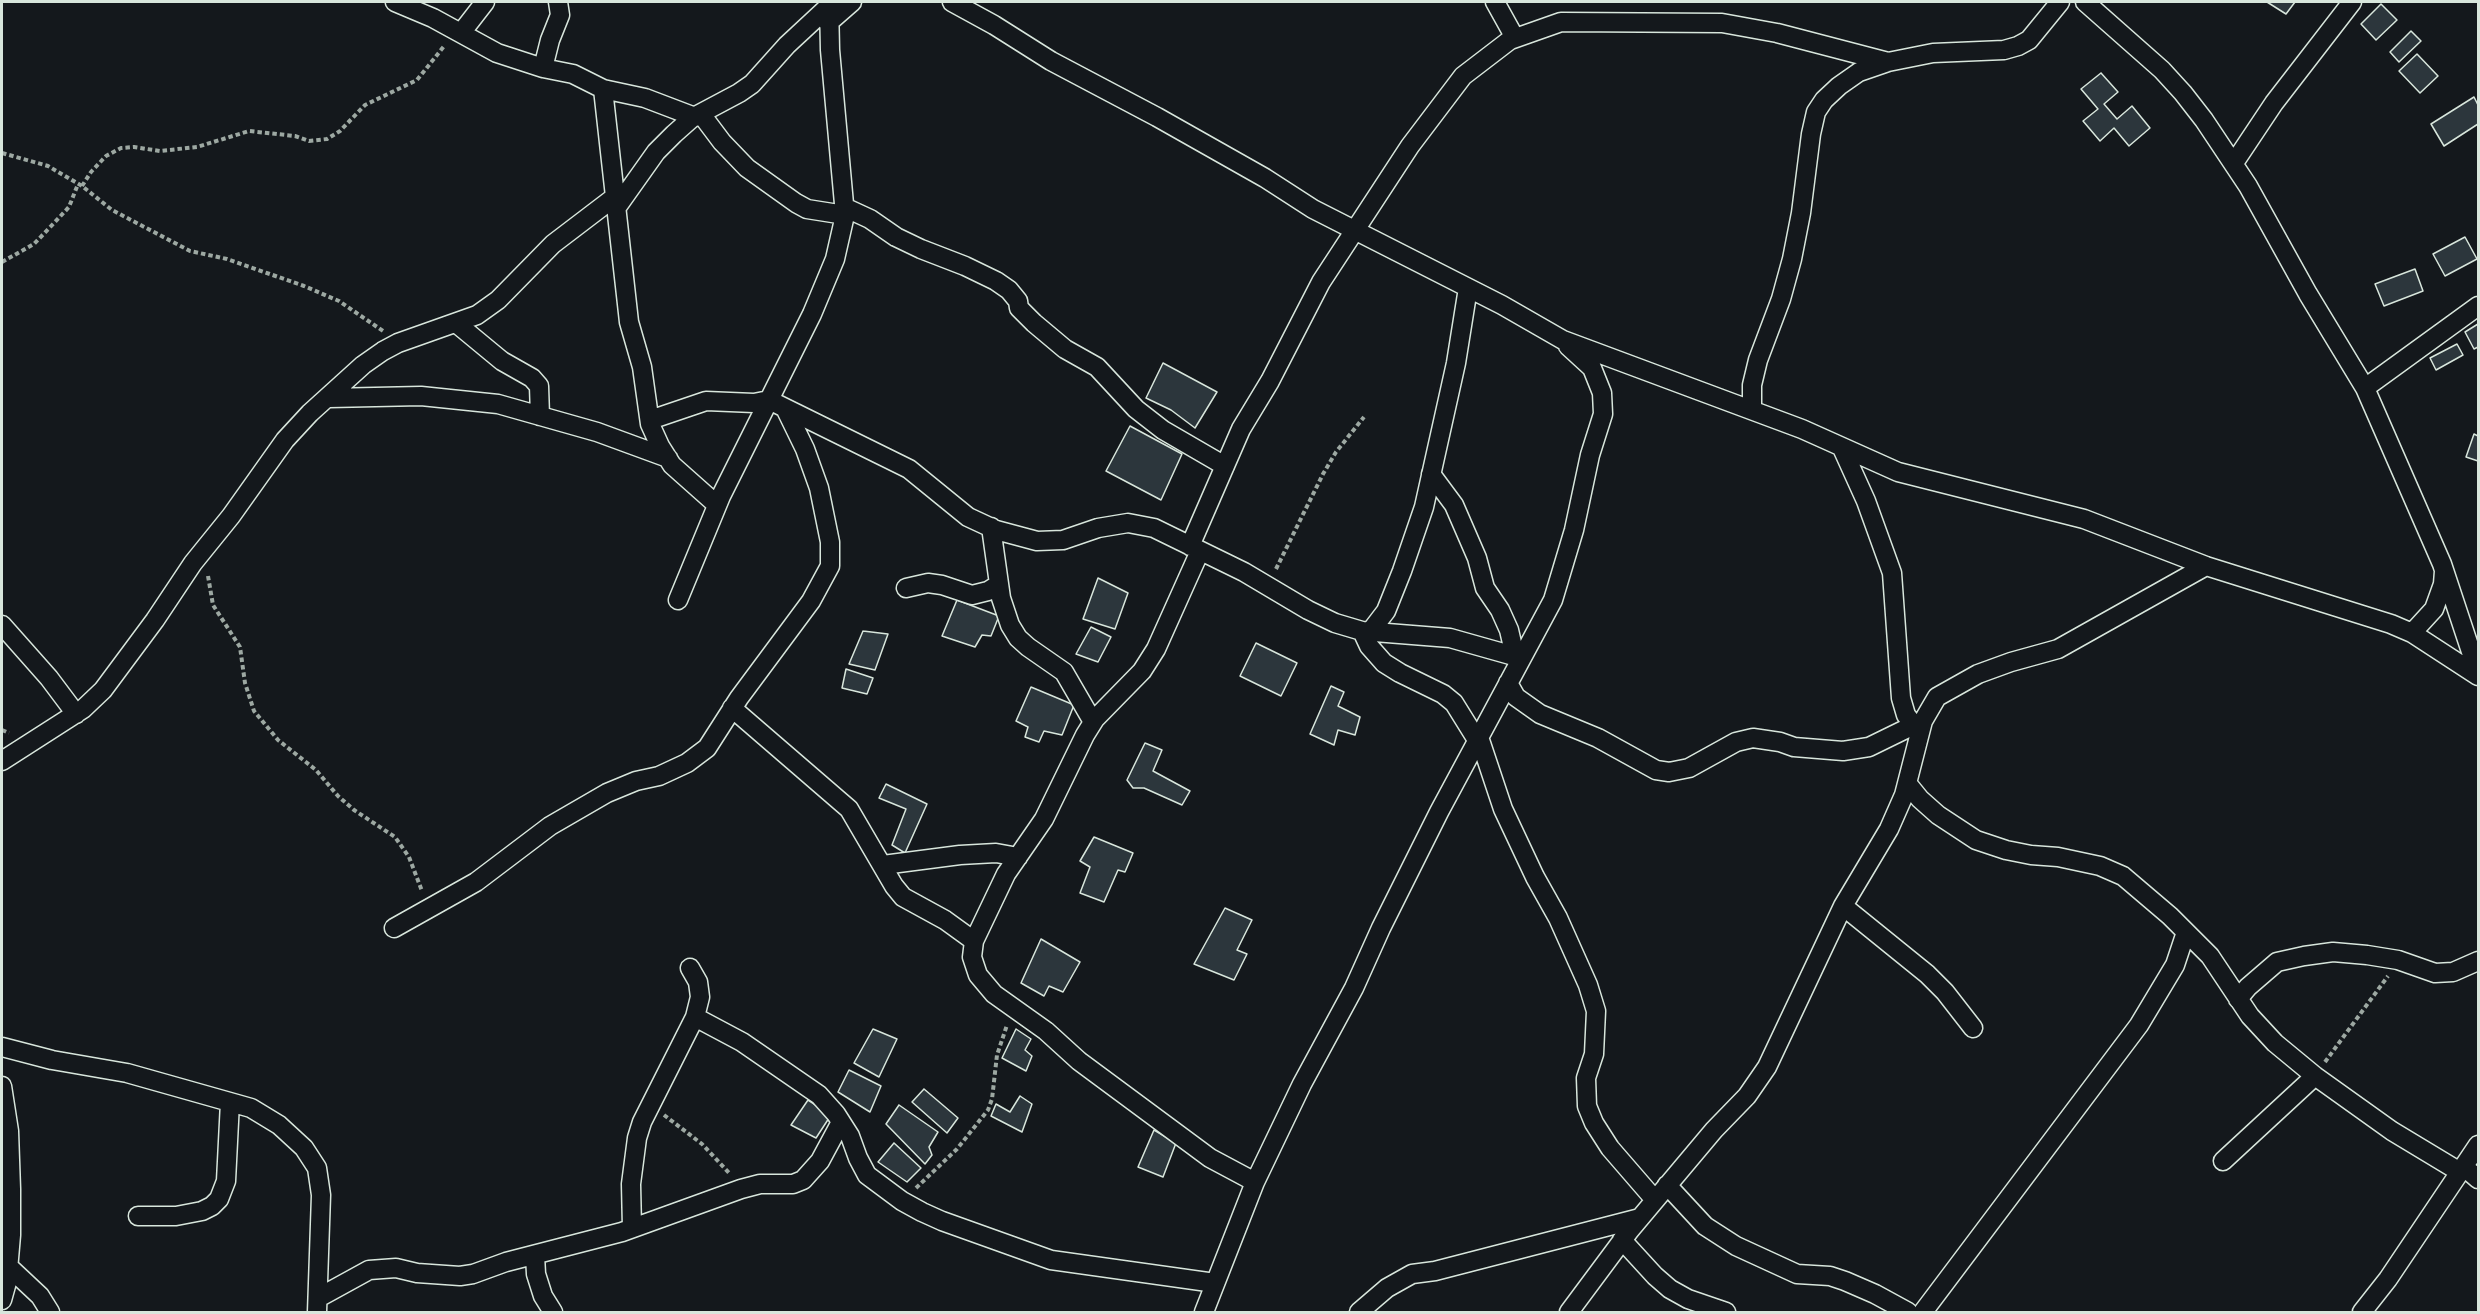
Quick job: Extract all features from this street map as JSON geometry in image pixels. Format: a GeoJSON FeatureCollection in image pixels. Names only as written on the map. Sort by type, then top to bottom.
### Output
{"type":"FeatureCollection","features":[{"type":"Feature","properties":{"kind":"street"},"geometry":{"type":"LineString","coordinates":[[395,2],[497,53],[543,68],[573,74],[603,89],[698,115],[747,168],[796,203],[807,209],[844,211],[870,219],[896,237],[996,281],[1009,290],[1018,301],[1019,308],[1034,324],[1065,349],[1096,368],[1136,410],[1163,430],[1225,466]]}},
{"type":"Feature","properties":{"kind":"street"},"geometry":{"type":"LineString","coordinates":[[459,32],[485,2]]}},
{"type":"Feature","properties":{"kind":"street"},"geometry":{"type":"LineString","coordinates":[[543,68],[550,40],[560,15],[558,2]]}},
{"type":"Feature","properties":{"kind":"street"},"geometry":{"type":"LineString","coordinates":[[2,761],[76,714],[103,690],[285,440],[310,413],[363,365],[398,343],[477,315],[498,300],[553,244],[616,202],[656,152],[698,115],[752,84],[787,45],[829,10],[852,2]]}},
{"type":"Feature","properties":{"kind":"street"},"geometry":{"type":"LineString","coordinates":[[952,2],[1051,61],[1265,178],[1313,209],[1468,288],[1563,340],[1802,429],[1898,472],[2084,519],[2206,566],[2391,624],[2412,633],[2478,674]]}},
{"type":"Feature","properties":{"kind":"street"},"geometry":{"type":"LineString","coordinates":[[1496,2],[1515,38]]}},
{"type":"Feature","properties":{"kind":"street"},"geometry":{"type":"LineString","coordinates":[[1752,410],[1752,385],[1758,360],[1781,299],[1792,259],[1816,112],[1839,86],[1859,72],[1933,53],[2004,50],[2018,46],[2029,40],[2060,2]]}},
{"type":"Feature","properties":{"kind":"street"},"geometry":{"type":"LineString","coordinates":[[2085,2],[2169,77],[2204,120],[2234,163],[2365,388],[2444,568],[2478,674]]}},
{"type":"Feature","properties":{"kind":"street"},"geometry":{"type":"LineString","coordinates":[[2234,163],[2274,103],[2352,2]]}},
{"type":"Feature","properties":{"kind":"street"},"geometry":{"type":"LineString","coordinates":[[678,600],[717,505],[777,404],[835,260],[844,211],[829,10]]}},
{"type":"Feature","properties":{"kind":"street"},"geometry":{"type":"LineString","coordinates":[[1255,1182],[1209,1158],[1079,1061],[1046,1031],[994,993],[978,975],[972,957],[974,941],[1006,874],[1044,819],[1085,735],[1093,722],[1142,670],[1156,649],[1241,429],[1270,381],[1310,303],[1410,146],[1463,76],[1515,38],[1561,22],[1722,23],[1777,33],[1888,63]]}},
{"type":"Feature","properties":{"kind":"street"},"geometry":{"type":"LineString","coordinates":[[603,89],[629,322],[644,377],[650,420],[660,446],[672,465],[717,505]]}},
{"type":"Feature","properties":{"kind":"street"},"geometry":{"type":"LineString","coordinates":[[1366,631],[1386,611],[1424,507],[1456,363],[1468,288]]}},
{"type":"Feature","properties":{"kind":"street"},"geometry":{"type":"LineString","coordinates":[[2365,388],[2478,306]]}},
{"type":"Feature","properties":{"kind":"street"},"geometry":{"type":"LineString","coordinates":[[456,323],[502,361],[532,378],[538,386],[540,416]]}},
{"type":"Feature","properties":{"kind":"street"},"geometry":{"type":"LineString","coordinates":[[1204,1312],[1255,1182],[1302,1084],[1354,988],[1381,928],[1508,683],[1518,657],[1553,600],[1572,539],[1590,455],[1603,414],[1602,393],[1592,368],[1563,340]]}},
{"type":"Feature","properties":{"kind":"street"},"geometry":{"type":"LineString","coordinates":[[329,398],[421,396],[498,404],[597,432],[668,458]]}},
{"type":"Feature","properties":{"kind":"street"},"geometry":{"type":"LineString","coordinates":[[650,420],[706,401],[777,404],[909,469],[961,512],[991,527],[1037,540],[1063,540],[1098,528],[1128,523],[1155,528],[1335,623],[1366,631],[1450,638],[1518,657]]}},
{"type":"Feature","properties":{"kind":"street"},"geometry":{"type":"LineString","coordinates":[[394,928],[476,882],[550,826],[597,799],[636,781],[659,776],[687,763],[706,748],[732,708],[811,601],[831,566],[830,542],[819,488],[806,449],[777,404]]}},
{"type":"Feature","properties":{"kind":"street"},"geometry":{"type":"LineString","coordinates":[[1842,448],[1866,501],[1892,573],[1901,698],[1906,715],[1917,729]]}},
{"type":"Feature","properties":{"kind":"street"},"geometry":{"type":"LineString","coordinates":[[1431,474],[1454,505],[1477,558],[1485,588],[1500,610],[1518,657]]}},
{"type":"Feature","properties":{"kind":"street"},"geometry":{"type":"LineString","coordinates":[[991,527],[1001,598],[1018,638],[1064,672],[1093,722]]}},
{"type":"Feature","properties":{"kind":"street"},"geometry":{"type":"LineString","coordinates":[[1569,1312],[1622,1240],[1714,1130],[1747,1096],[1767,1067],[1843,906],[1889,829],[1907,783],[1917,729],[1937,697],[1978,674],[2058,649],[2206,566]]}},
{"type":"Feature","properties":{"kind":"street"},"geometry":{"type":"LineString","coordinates":[[2412,633],[2434,609],[2443,585],[2444,568]]}},
{"type":"Feature","properties":{"kind":"street"},"geometry":{"type":"LineString","coordinates":[[906,588],[928,583],[972,595],[988,591],[999,584]]}},
{"type":"Feature","properties":{"kind":"street"},"geometry":{"type":"LineString","coordinates":[[2,625],[49,678],[76,714]]}},
{"type":"Feature","properties":{"kind":"street"},"geometry":{"type":"LineString","coordinates":[[1366,631],[1370,646],[1384,663],[1443,694],[1454,703],[1478,738],[1503,809],[1535,877],[1558,918],[1588,985],[1596,1011],[1594,1054],[1586,1078],[1587,1106],[1594,1123],[1610,1148],[1655,1200]]}},
{"type":"Feature","properties":{"kind":"street"},"geometry":{"type":"LineString","coordinates":[[1508,683],[1516,697],[1540,714],[1598,738],[1656,770],[1669,772],[1689,768],[1736,742],[1753,738],[1803,748],[1843,751],[1869,747],[1917,729]]}},
{"type":"Feature","properties":{"kind":"street"},"geometry":{"type":"LineString","coordinates":[[732,708],[849,809],[894,886],[903,897],[945,920],[974,941]]}},
{"type":"Feature","properties":{"kind":"street"},"geometry":{"type":"LineString","coordinates":[[1907,783],[1938,815],[1976,840],[2014,852],[2058,857],[2100,866],[2123,876],[2210,956],[2250,1016],[2275,1043],[2315,1076],[2392,1131],[2478,1179]]}},
{"type":"Feature","properties":{"kind":"street"},"geometry":{"type":"LineString","coordinates":[[883,865],[996,853],[1018,857]]}},
{"type":"Feature","properties":{"kind":"street"},"geometry":{"type":"LineString","coordinates":[[1843,906],[1927,974],[1945,992],[1973,1028]]}},
{"type":"Feature","properties":{"kind":"street"},"geometry":{"type":"LineString","coordinates":[[1923,1312],[2139,1025],[2175,965],[2186,932]]}},
{"type":"Feature","properties":{"kind":"street"},"geometry":{"type":"LineString","coordinates":[[2238,999],[2248,987],[2277,962],[2295,958],[2333,952],[2398,960],[2435,973],[2453,972],[2478,961]]}},
{"type":"Feature","properties":{"kind":"street"},"geometry":{"type":"LineString","coordinates":[[632,1228],[633,1164],[637,1138],[650,1106],[695,1017],[700,997],[698,982],[690,968]]}},
{"type":"Feature","properties":{"kind":"street"},"geometry":{"type":"LineString","coordinates":[[695,1017],[742,1042],[819,1095],[841,1122],[867,1175],[902,1201],[942,1221],[1051,1260],[1215,1283]]}},
{"type":"Feature","properties":{"kind":"street"},"geometry":{"type":"LineString","coordinates":[[2,1047],[52,1060],[127,1072],[251,1108],[279,1125],[304,1148],[316,1168],[321,1195],[317,1305]]}},
{"type":"Feature","properties":{"kind":"street"},"geometry":{"type":"LineString","coordinates":[[2223,1161],[2315,1076]]}},
{"type":"Feature","properties":{"kind":"street"},"geometry":{"type":"LineString","coordinates":[[2,1086],[9,1131],[6,1200],[8,1266],[2,1300]]}},
{"type":"Feature","properties":{"kind":"street"},"geometry":{"type":"LineString","coordinates":[[138,1216],[176,1216],[202,1211],[219,1199],[226,1181],[230,1102]]}},
{"type":"Feature","properties":{"kind":"street"},"geometry":{"type":"LineString","coordinates":[[317,1305],[369,1270],[396,1268],[417,1273],[460,1276],[485,1271],[632,1228],[741,1189],[760,1185],[793,1184],[803,1180],[820,1161],[841,1122]]}},
{"type":"Feature","properties":{"kind":"street"},"geometry":{"type":"LineString","coordinates":[[2362,1312],[2394,1270],[2478,1145]]}},
{"type":"Feature","properties":{"kind":"street"},"geometry":{"type":"LineString","coordinates":[[1667,1185],[1705,1226],[1736,1246],[1797,1274],[1830,1276],[1845,1281],[1908,1312]]}},
{"type":"Feature","properties":{"kind":"street"},"geometry":{"type":"LineString","coordinates":[[1359,1312],[1387,1288],[1412,1274],[1488,1258],[1640,1218]]}},
{"type":"Feature","properties":{"kind":"street"},"geometry":{"type":"LineString","coordinates":[[1622,1240],[1655,1276],[1670,1288],[1688,1299],[1726,1312]]}},
{"type":"Feature","properties":{"kind":"street"},"geometry":{"type":"LineString","coordinates":[[535,1255],[536,1274],[543,1296],[553,1312]]}},
{"type":"Feature","properties":{"kind":"street"},"geometry":{"type":"LineString","coordinates":[[8,1266],[40,1296],[50,1312]]}},
{"type":"Feature","properties":{"kind":"path"},"geometry":{"type":"LineString","coordinates":[[2,262],[34,244],[69,207],[80,185],[90,172],[106,156],[121,148],[134,147],[160,151],[197,147],[249,131],[295,136],[309,141],[327,139],[340,131],[365,105],[417,81],[459,32]]}},
{"type":"Feature","properties":{"kind":"path"},"geometry":{"type":"LineString","coordinates":[[2,153],[48,166],[80,185],[112,210],[190,251],[227,258],[339,301],[398,343]]}},
{"type":"Feature","properties":{"kind":"path"},"geometry":{"type":"LineString","coordinates":[[1268,586],[1323,474],[1336,452],[1364,417]]}},
{"type":"Feature","properties":{"kind":"path"},"geometry":{"type":"LineString","coordinates":[[204,549],[213,605],[240,647],[245,683],[254,711],[278,740],[316,770],[338,796],[354,810],[395,837],[409,857],[428,909]]}},
{"type":"Feature","properties":{"kind":"path"},"geometry":{"type":"LineString","coordinates":[[2315,1076],[2370,1003],[2398,960]]}},
{"type":"Feature","properties":{"kind":"path"},"geometry":{"type":"LineString","coordinates":[[902,1201],[957,1149],[988,1110],[992,1098],[997,1055],[1014,1008]]}},
{"type":"Feature","properties":{"kind":"path"},"geometry":{"type":"LineString","coordinates":[[650,1106],[702,1144],[741,1189]]}},
{"type":"Feature","properties":{"kind":"building"},"geometry":{"type":"Polygon","coordinates":[[[2267,2],[2295,2],[2286,14],[2267,2]]]}},
{"type":"Feature","properties":{"kind":"building"},"geometry":{"type":"Polygon","coordinates":[[[2381,4],[2397,20],[2376,40],[2361,24],[2381,4]]]}},
{"type":"Feature","properties":{"kind":"building"},"geometry":{"type":"Polygon","coordinates":[[[2411,31],[2421,41],[2399,62],[2390,52],[2411,31]]]}},
{"type":"Feature","properties":{"kind":"building"},"geometry":{"type":"Polygon","coordinates":[[[2417,54],[2438,76],[2420,93],[2399,71],[2417,54]]]}},
{"type":"Feature","properties":{"kind":"building"},"geometry":{"type":"Polygon","coordinates":[[[2101,73],[2118,92],[2104,104],[2117,119],[2132,106],[2150,128],[2129,146],[2114,128],[2100,141],[2083,121],[2098,109],[2081,89],[2101,73]]]}},
{"type":"Feature","properties":{"kind":"building"},"geometry":{"type":"Polygon","coordinates":[[[2474,97],[2478,105],[2478,124],[2444,146],[2431,124],[2474,97]]]}},
{"type":"Feature","properties":{"kind":"building"},"geometry":{"type":"Polygon","coordinates":[[[2465,237],[2477,259],[2445,276],[2433,254],[2465,237]]]}},
{"type":"Feature","properties":{"kind":"building"},"geometry":{"type":"Polygon","coordinates":[[[2415,269],[2423,291],[2384,306],[2375,284],[2415,269]]]}},
{"type":"Feature","properties":{"kind":"building"},"geometry":{"type":"Polygon","coordinates":[[[2478,324],[2478,347],[2474,349],[2465,332],[2478,324]]]}},
{"type":"Feature","properties":{"kind":"building"},"geometry":{"type":"Polygon","coordinates":[[[2457,344],[2463,355],[2436,370],[2430,358],[2457,344]]]}},
{"type":"Feature","properties":{"kind":"building"},"geometry":{"type":"Polygon","coordinates":[[[1163,363],[1217,392],[1195,428],[1171,410],[1146,398],[1163,363]]]}},
{"type":"Feature","properties":{"kind":"building"},"geometry":{"type":"Polygon","coordinates":[[[1130,426],[1182,454],[1161,500],[1106,471],[1130,426]]]}},
{"type":"Feature","properties":{"kind":"building"},"geometry":{"type":"Polygon","coordinates":[[[2474,434],[2478,436],[2478,461],[2466,457],[2474,434]]]}},
{"type":"Feature","properties":{"kind":"building"},"geometry":{"type":"Polygon","coordinates":[[[1098,578],[1128,593],[1115,629],[1083,619],[1098,578]]]}},
{"type":"Feature","properties":{"kind":"building"},"geometry":{"type":"Polygon","coordinates":[[[957,600],[999,616],[991,636],[982,635],[975,647],[942,636],[957,600]]]}},
{"type":"Feature","properties":{"kind":"building"},"geometry":{"type":"Polygon","coordinates":[[[1091,627],[1111,637],[1098,662],[1076,654],[1091,627]]]}},
{"type":"Feature","properties":{"kind":"building"},"geometry":{"type":"Polygon","coordinates":[[[863,631],[888,634],[875,670],[849,664],[863,631]]]}},
{"type":"Feature","properties":{"kind":"building"},"geometry":{"type":"Polygon","coordinates":[[[1256,643],[1297,663],[1281,696],[1240,676],[1256,643]]]}},
{"type":"Feature","properties":{"kind":"building"},"geometry":{"type":"Polygon","coordinates":[[[846,669],[873,678],[867,694],[842,688],[846,669]]]}},
{"type":"Feature","properties":{"kind":"building"},"geometry":{"type":"Polygon","coordinates":[[[1331,686],[1344,692],[1338,706],[1360,717],[1355,735],[1338,730],[1334,745],[1310,734],[1331,686]]]}},
{"type":"Feature","properties":{"kind":"building"},"geometry":{"type":"Polygon","coordinates":[[[1031,687],[1074,705],[1062,735],[1044,731],[1039,742],[1025,737],[1028,727],[1016,721],[1031,687]]]}},
{"type":"Feature","properties":{"kind":"building"},"geometry":{"type":"Polygon","coordinates":[[[1145,743],[1162,750],[1153,771],[1190,791],[1182,805],[1144,788],[1133,788],[1127,780],[1145,743]]]}},
{"type":"Feature","properties":{"kind":"building"},"geometry":{"type":"Polygon","coordinates":[[[886,784],[927,804],[905,853],[892,845],[906,809],[879,798],[886,784]]]}},
{"type":"Feature","properties":{"kind":"building"},"geometry":{"type":"Polygon","coordinates":[[[1094,837],[1133,853],[1125,872],[1118,870],[1104,902],[1080,893],[1090,867],[1080,861],[1094,837]]]}},
{"type":"Feature","properties":{"kind":"building"},"geometry":{"type":"Polygon","coordinates":[[[1225,908],[1252,920],[1237,950],[1247,954],[1234,980],[1194,964],[1225,908]]]}},
{"type":"Feature","properties":{"kind":"building"},"geometry":{"type":"Polygon","coordinates":[[[1041,939],[1080,962],[1063,992],[1049,986],[1044,996],[1021,983],[1041,939]]]}},
{"type":"Feature","properties":{"kind":"building"},"geometry":{"type":"Polygon","coordinates":[[[873,1029],[897,1039],[879,1077],[854,1063],[873,1029]]]}},
{"type":"Feature","properties":{"kind":"building"},"geometry":{"type":"Polygon","coordinates":[[[1016,1029],[1031,1039],[1025,1050],[1032,1056],[1026,1071],[1002,1058],[1016,1029]]]}},
{"type":"Feature","properties":{"kind":"building"},"geometry":{"type":"Polygon","coordinates":[[[849,1070],[881,1086],[870,1112],[838,1092],[849,1070]]]}},
{"type":"Feature","properties":{"kind":"building"},"geometry":{"type":"Polygon","coordinates":[[[924,1089],[958,1118],[947,1133],[912,1102],[924,1089]]]}},
{"type":"Feature","properties":{"kind":"building"},"geometry":{"type":"Polygon","coordinates":[[[1020,1096],[1032,1104],[1022,1132],[991,1116],[996,1104],[1010,1112],[1020,1096]]]}},
{"type":"Feature","properties":{"kind":"building"},"geometry":{"type":"Polygon","coordinates":[[[808,1100],[831,1115],[816,1138],[791,1125],[808,1100]]]}},
{"type":"Feature","properties":{"kind":"building"},"geometry":{"type":"Polygon","coordinates":[[[899,1105],[938,1132],[929,1147],[932,1155],[925,1164],[886,1124],[899,1105]]]}},
{"type":"Feature","properties":{"kind":"building"},"geometry":{"type":"Polygon","coordinates":[[[1154,1130],[1176,1143],[1163,1177],[1138,1167],[1154,1130]]]}},
{"type":"Feature","properties":{"kind":"building"},"geometry":{"type":"Polygon","coordinates":[[[894,1143],[921,1168],[907,1182],[878,1162],[894,1143]]]}}]}
